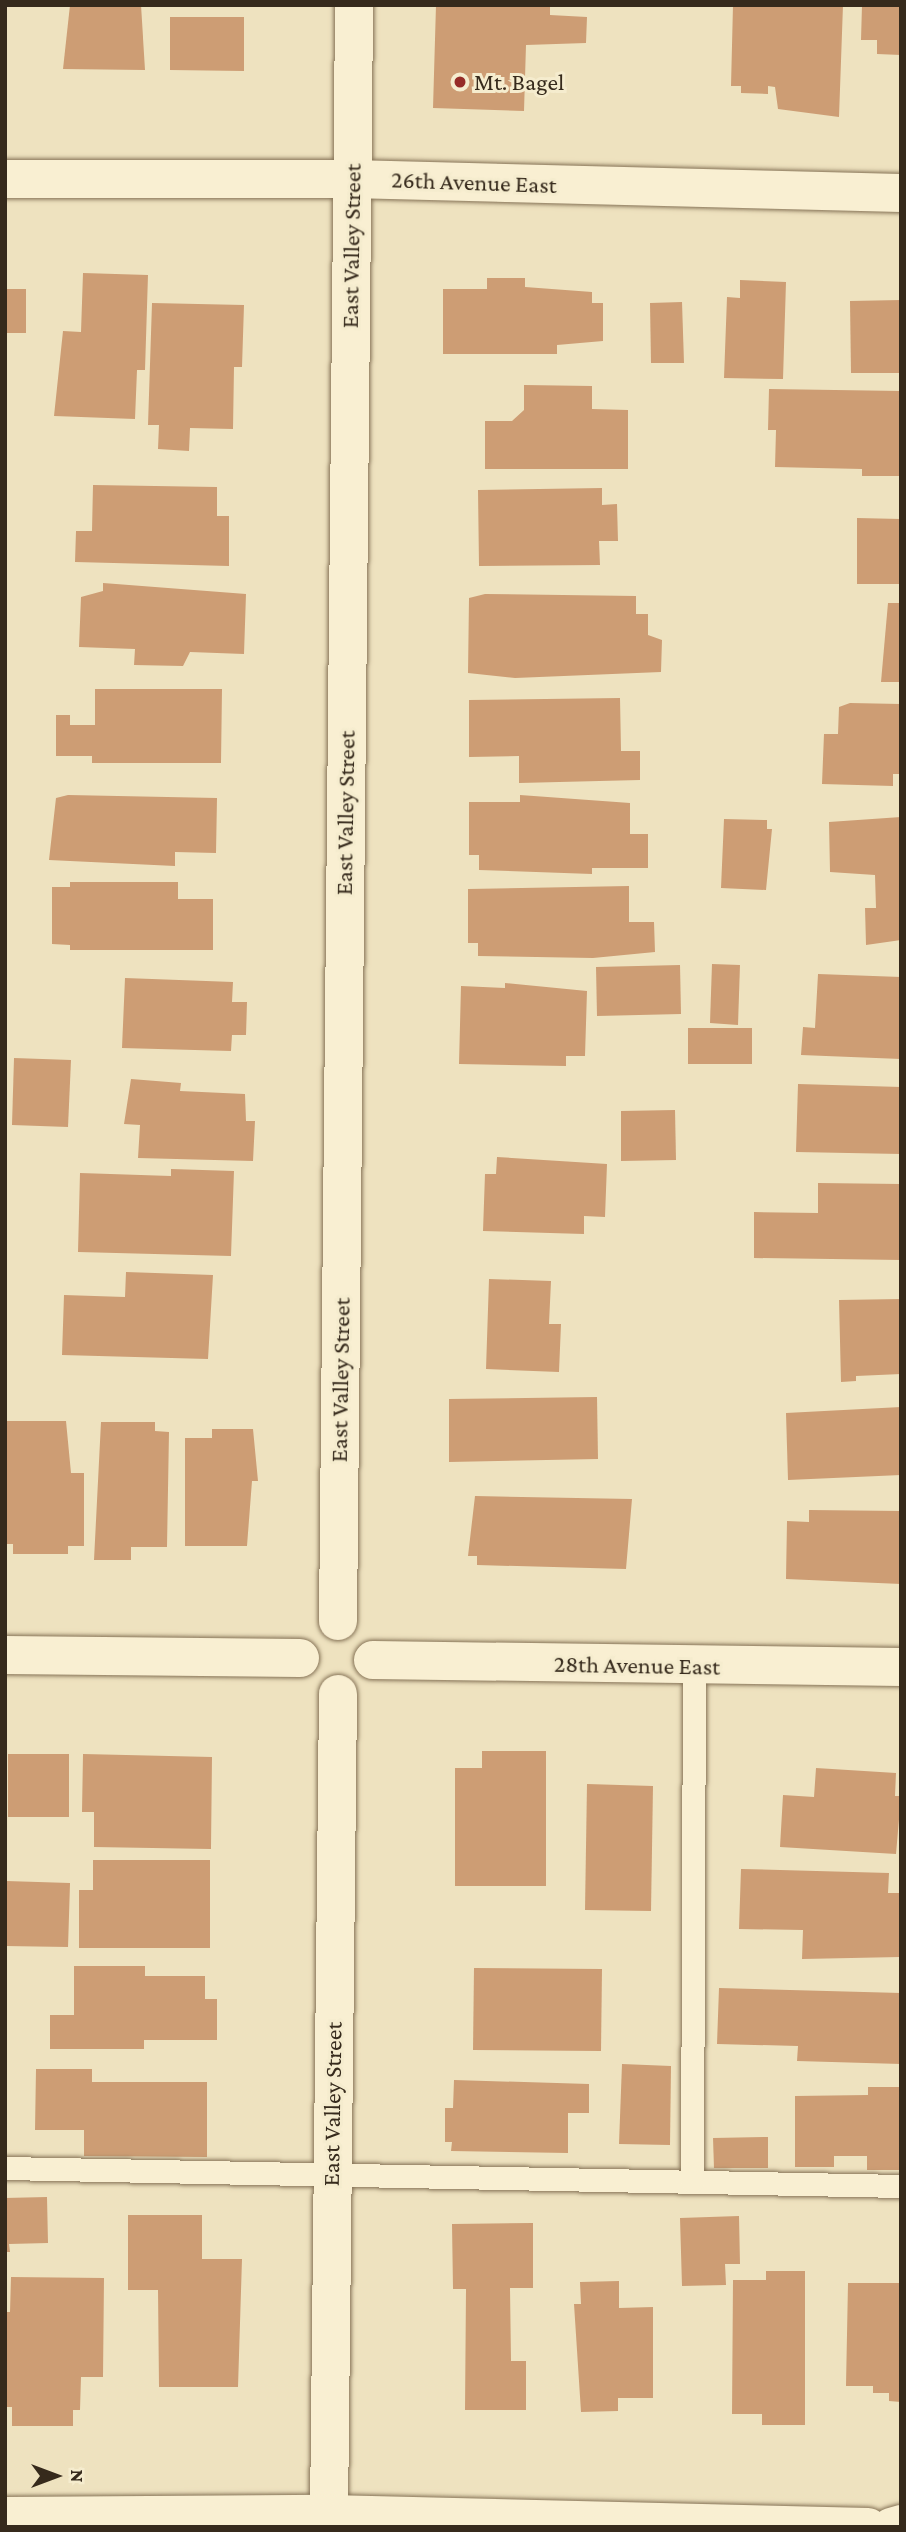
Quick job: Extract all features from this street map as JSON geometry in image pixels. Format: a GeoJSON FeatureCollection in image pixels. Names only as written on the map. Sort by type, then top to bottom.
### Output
{"type":"FeatureCollection","features":[{"type":"Feature","properties":{"kind":"street","name":"East Valley Street"},"geometry":{"type":"LineString","coordinates":[[338,1621],[354,5]]}},
{"type":"Feature","properties":{"kind":"street","name":"26th Avenue East"},"geometry":{"type":"LineString","coordinates":[[5,179],[351,179],[901,193]]}},
{"type":"Feature","properties":{"kind":"street"},"geometry":{"type":"LineString","coordinates":[[338,1621],[364,1632],[373,1660],[366,1679],[338,1694],[311,1683],[300,1658],[312,1631],[338,1621]]}},
{"type":"Feature","properties":{"kind":"street"},"geometry":{"type":"LineString","coordinates":[[5,1655],[300,1658]]}},
{"type":"Feature","properties":{"kind":"street","name":"28th Avenue East"},"geometry":{"type":"LineString","coordinates":[[373,1660],[901,1667]]}},
{"type":"Feature","properties":{"kind":"street","name":"East Valley Street"},"geometry":{"type":"LineString","coordinates":[[329,2514],[338,1694]]}},
{"type":"Feature","properties":{"kind":"street"},"geometry":{"type":"LineString","coordinates":[[5,2516],[329,2514],[868,2527]]}},
{"type":"Feature","properties":{"kind":"street"},"geometry":{"type":"LineString","coordinates":[[891,2527],[901,2524]]}},
{"type":"Feature","properties":{"kind":"lane"},"geometry":{"type":"LineString","coordinates":[[692,2181],[694,1666]]}},
{"type":"Feature","properties":{"kind":"lane"},"geometry":{"type":"LineString","coordinates":[[5,2168],[901,2186]]}},
{"type":"Feature","properties":{"kind":"building"},"geometry":{"type":"Polygon","coordinates":[[[70,5],[141,5],[145,70],[63,69],[70,5]]]}},
{"type":"Feature","properties":{"kind":"building"},"geometry":{"type":"Polygon","coordinates":[[[436,5],[550,5],[550,15],[587,17],[586,43],[526,45],[524,111],[433,108],[436,5]]]}},
{"type":"Feature","properties":{"kind":"building"},"geometry":{"type":"Polygon","coordinates":[[[733,5],[843,5],[839,117],[778,109],[775,87],[768,86],[768,94],[741,93],[741,86],[731,86],[733,5]]]}},
{"type":"Feature","properties":{"kind":"building"},"geometry":{"type":"Polygon","coordinates":[[[862,5],[901,5],[901,55],[877,54],[877,40],[861,40],[862,5]]]}},
{"type":"Feature","properties":{"kind":"building"},"geometry":{"type":"Polygon","coordinates":[[[170,17],[244,17],[244,71],[170,70],[170,17]]]}},
{"type":"Feature","properties":{"kind":"building"},"geometry":{"type":"Polygon","coordinates":[[[83,273],[148,275],[145,370],[137,370],[135,419],[54,416],[63,331],[81,332],[83,273]]]}},
{"type":"Feature","properties":{"kind":"building"},"geometry":{"type":"Polygon","coordinates":[[[487,278],[525,278],[525,287],[592,292],[592,303],[603,303],[603,341],[557,345],[557,354],[443,354],[443,289],[487,289],[487,278]]]}},
{"type":"Feature","properties":{"kind":"building"},"geometry":{"type":"Polygon","coordinates":[[[740,280],[786,282],[783,379],[724,378],[727,297],[740,298],[740,280]]]}},
{"type":"Feature","properties":{"kind":"building"},"geometry":{"type":"Polygon","coordinates":[[[5,289],[26,289],[26,333],[5,333],[5,289]]]}},
{"type":"Feature","properties":{"kind":"building"},"geometry":{"type":"Polygon","coordinates":[[[901,300],[901,373],[851,373],[850,301],[901,300]]]}},
{"type":"Feature","properties":{"kind":"building"},"geometry":{"type":"Polygon","coordinates":[[[682,302],[684,363],[651,363],[650,303],[682,302]]]}},
{"type":"Feature","properties":{"kind":"building"},"geometry":{"type":"Polygon","coordinates":[[[152,303],[244,305],[242,367],[234,367],[233,429],[190,428],[189,451],[158,449],[159,425],[148,425],[152,303]]]}},
{"type":"Feature","properties":{"kind":"building"},"geometry":{"type":"Polygon","coordinates":[[[524,385],[592,386],[592,409],[628,410],[628,469],[485,469],[485,421],[512,421],[524,410],[524,385]]]}},
{"type":"Feature","properties":{"kind":"building"},"geometry":{"type":"Polygon","coordinates":[[[769,389],[901,391],[901,476],[862,476],[862,469],[775,467],[776,430],[768,430],[769,389]]]}},
{"type":"Feature","properties":{"kind":"building"},"geometry":{"type":"Polygon","coordinates":[[[93,485],[217,487],[217,516],[229,516],[229,566],[75,562],[76,531],[92,531],[93,485]]]}},
{"type":"Feature","properties":{"kind":"building"},"geometry":{"type":"Polygon","coordinates":[[[602,488],[602,505],[617,504],[618,541],[599,541],[600,565],[479,566],[478,490],[602,488]]]}},
{"type":"Feature","properties":{"kind":"building"},"geometry":{"type":"Polygon","coordinates":[[[857,518],[901,519],[901,584],[857,584],[857,518]]]}},
{"type":"Feature","properties":{"kind":"building"},"geometry":{"type":"Polygon","coordinates":[[[103,583],[246,594],[244,654],[190,652],[183,666],[134,665],[135,649],[79,647],[81,597],[103,591],[103,583]]]}},
{"type":"Feature","properties":{"kind":"building"},"geometry":{"type":"Polygon","coordinates":[[[485,594],[636,596],[636,614],[648,614],[648,635],[662,640],[661,672],[515,678],[468,673],[469,598],[485,594]]]}},
{"type":"Feature","properties":{"kind":"building"},"geometry":{"type":"Polygon","coordinates":[[[888,603],[901,603],[901,682],[881,682],[888,603]]]}},
{"type":"Feature","properties":{"kind":"building"},"geometry":{"type":"Polygon","coordinates":[[[95,689],[222,689],[221,763],[92,763],[92,756],[56,756],[56,715],[70,715],[70,725],[95,725],[95,689]]]}},
{"type":"Feature","properties":{"kind":"building"},"geometry":{"type":"Polygon","coordinates":[[[620,698],[621,751],[640,751],[640,780],[519,783],[519,756],[469,757],[469,700],[620,698]]]}},
{"type":"Feature","properties":{"kind":"building"},"geometry":{"type":"Polygon","coordinates":[[[850,703],[901,704],[901,774],[893,774],[893,786],[822,784],[824,734],[838,734],[839,707],[850,703]]]}},
{"type":"Feature","properties":{"kind":"building"},"geometry":{"type":"Polygon","coordinates":[[[68,795],[217,798],[216,853],[175,852],[175,866],[49,860],[56,798],[68,795]]]}},
{"type":"Feature","properties":{"kind":"building"},"geometry":{"type":"Polygon","coordinates":[[[520,795],[630,803],[630,834],[648,834],[648,868],[592,868],[592,874],[479,870],[479,855],[469,855],[469,802],[520,802],[520,795]]]}},
{"type":"Feature","properties":{"kind":"building"},"geometry":{"type":"Polygon","coordinates":[[[901,817],[901,940],[866,945],[865,908],[876,908],[875,875],[830,872],[829,822],[901,817]]]}},
{"type":"Feature","properties":{"kind":"building"},"geometry":{"type":"Polygon","coordinates":[[[724,819],[767,820],[767,829],[772,829],[766,890],[721,888],[724,819]]]}},
{"type":"Feature","properties":{"kind":"building"},"geometry":{"type":"Polygon","coordinates":[[[70,882],[178,882],[178,899],[213,899],[213,950],[70,950],[70,945],[52,944],[52,887],[70,887],[70,882]]]}},
{"type":"Feature","properties":{"kind":"building"},"geometry":{"type":"Polygon","coordinates":[[[629,886],[629,922],[654,922],[655,952],[593,958],[478,956],[478,943],[468,943],[468,889],[629,886]]]}},
{"type":"Feature","properties":{"kind":"building"},"geometry":{"type":"Polygon","coordinates":[[[712,964],[740,965],[738,1025],[710,1023],[712,964]]]}},
{"type":"Feature","properties":{"kind":"building"},"geometry":{"type":"Polygon","coordinates":[[[680,965],[681,1014],[597,1016],[596,967],[680,965]]]}},
{"type":"Feature","properties":{"kind":"building"},"geometry":{"type":"Polygon","coordinates":[[[818,974],[901,977],[901,1059],[801,1055],[803,1027],[815,1028],[818,974]]]}},
{"type":"Feature","properties":{"kind":"building"},"geometry":{"type":"Polygon","coordinates":[[[125,978],[233,982],[232,1002],[247,1002],[246,1035],[232,1035],[231,1051],[122,1048],[125,978]]]}},
{"type":"Feature","properties":{"kind":"building"},"geometry":{"type":"Polygon","coordinates":[[[505,983],[587,991],[585,1056],[566,1056],[566,1066],[459,1064],[461,986],[505,988],[505,983]]]}},
{"type":"Feature","properties":{"kind":"building"},"geometry":{"type":"Polygon","coordinates":[[[688,1028],[752,1028],[752,1064],[688,1064],[688,1028]]]}},
{"type":"Feature","properties":{"kind":"building"},"geometry":{"type":"Polygon","coordinates":[[[14,1058],[71,1060],[68,1127],[12,1125],[14,1058]]]}},
{"type":"Feature","properties":{"kind":"building"},"geometry":{"type":"Polygon","coordinates":[[[131,1079],[181,1083],[180,1091],[245,1094],[246,1121],[255,1121],[253,1161],[138,1158],[140,1125],[124,1124],[131,1079]]]}},
{"type":"Feature","properties":{"kind":"building"},"geometry":{"type":"Polygon","coordinates":[[[798,1084],[901,1087],[901,1154],[796,1152],[798,1084]]]}},
{"type":"Feature","properties":{"kind":"building"},"geometry":{"type":"Polygon","coordinates":[[[675,1110],[676,1160],[621,1161],[621,1111],[675,1110]]]}},
{"type":"Feature","properties":{"kind":"building"},"geometry":{"type":"Polygon","coordinates":[[[497,1157],[607,1164],[605,1217],[584,1216],[584,1234],[483,1231],[485,1174],[496,1174],[497,1157]]]}},
{"type":"Feature","properties":{"kind":"building"},"geometry":{"type":"Polygon","coordinates":[[[171,1169],[234,1171],[231,1256],[78,1252],[80,1173],[171,1176],[171,1169]]]}},
{"type":"Feature","properties":{"kind":"building"},"geometry":{"type":"Polygon","coordinates":[[[818,1183],[901,1184],[901,1260],[754,1258],[754,1212],[818,1213],[818,1183]]]}},
{"type":"Feature","properties":{"kind":"building"},"geometry":{"type":"Polygon","coordinates":[[[126,1272],[213,1275],[208,1359],[62,1355],[64,1295],[125,1297],[126,1272]]]}},
{"type":"Feature","properties":{"kind":"building"},"geometry":{"type":"Polygon","coordinates":[[[489,1279],[551,1281],[549,1324],[561,1324],[559,1372],[486,1369],[489,1279]]]}},
{"type":"Feature","properties":{"kind":"building"},"geometry":{"type":"Polygon","coordinates":[[[901,1299],[901,1374],[856,1376],[856,1381],[841,1382],[839,1300],[901,1299]]]}},
{"type":"Feature","properties":{"kind":"building"},"geometry":{"type":"Polygon","coordinates":[[[597,1397],[598,1459],[449,1462],[449,1399],[597,1397]]]}},
{"type":"Feature","properties":{"kind":"building"},"geometry":{"type":"Polygon","coordinates":[[[901,1407],[901,1475],[788,1480],[786,1413],[901,1407]]]}},
{"type":"Feature","properties":{"kind":"building"},"geometry":{"type":"Polygon","coordinates":[[[6,1421],[66,1421],[71,1473],[84,1473],[84,1546],[68,1546],[68,1554],[13,1554],[13,1544],[6,1544],[6,1421]]]}},
{"type":"Feature","properties":{"kind":"building"},"geometry":{"type":"Polygon","coordinates":[[[101,1422],[155,1422],[155,1431],[169,1432],[167,1547],[131,1547],[131,1560],[94,1560],[101,1422]]]}},
{"type":"Feature","properties":{"kind":"building"},"geometry":{"type":"Polygon","coordinates":[[[212,1429],[253,1429],[258,1481],[252,1481],[247,1546],[185,1546],[185,1438],[212,1438],[212,1429]]]}},
{"type":"Feature","properties":{"kind":"building"},"geometry":{"type":"Polygon","coordinates":[[[475,1496],[632,1499],[626,1569],[477,1565],[477,1556],[468,1556],[475,1496]]]}},
{"type":"Feature","properties":{"kind":"building"},"geometry":{"type":"Polygon","coordinates":[[[809,1510],[901,1511],[901,1584],[786,1579],[787,1521],[809,1522],[809,1510]]]}},
{"type":"Feature","properties":{"kind":"building"},"geometry":{"type":"Polygon","coordinates":[[[482,1751],[546,1751],[546,1886],[455,1886],[455,1768],[482,1768],[482,1751]]]}},
{"type":"Feature","properties":{"kind":"building"},"geometry":{"type":"Polygon","coordinates":[[[8,1754],[69,1754],[69,1817],[8,1817],[8,1754]]]}},
{"type":"Feature","properties":{"kind":"building"},"geometry":{"type":"Polygon","coordinates":[[[83,1754],[212,1757],[211,1849],[94,1847],[94,1812],[82,1812],[83,1754]]]}},
{"type":"Feature","properties":{"kind":"building"},"geometry":{"type":"Polygon","coordinates":[[[816,1768],[896,1773],[895,1796],[901,1796],[896,1854],[780,1847],[783,1795],[814,1797],[816,1768]]]}},
{"type":"Feature","properties":{"kind":"building"},"geometry":{"type":"Polygon","coordinates":[[[587,1784],[653,1786],[651,1911],[585,1910],[587,1784]]]}},
{"type":"Feature","properties":{"kind":"building"},"geometry":{"type":"Polygon","coordinates":[[[93,1860],[210,1860],[210,1948],[79,1948],[79,1890],[93,1890],[93,1860]]]}},
{"type":"Feature","properties":{"kind":"building"},"geometry":{"type":"Polygon","coordinates":[[[741,1869],[889,1873],[888,1893],[901,1893],[900,1957],[802,1959],[803,1930],[739,1929],[741,1869]]]}},
{"type":"Feature","properties":{"kind":"building"},"geometry":{"type":"Polygon","coordinates":[[[6,1881],[70,1883],[68,1947],[5,1946],[6,1881]]]}},
{"type":"Feature","properties":{"kind":"building"},"geometry":{"type":"Polygon","coordinates":[[[74,1966],[145,1966],[145,1976],[205,1976],[205,1999],[217,1999],[217,2040],[144,2040],[144,2049],[50,2049],[50,2015],[74,2015],[74,1966]]]}},
{"type":"Feature","properties":{"kind":"building"},"geometry":{"type":"Polygon","coordinates":[[[474,1968],[602,1969],[601,2051],[473,2050],[474,1968]]]}},
{"type":"Feature","properties":{"kind":"building"},"geometry":{"type":"Polygon","coordinates":[[[719,1988],[901,1993],[901,2064],[797,2061],[798,2046],[717,2044],[719,1988]]]}},
{"type":"Feature","properties":{"kind":"building"},"geometry":{"type":"Polygon","coordinates":[[[622,2064],[671,2066],[670,2145],[619,2144],[622,2064]]]}},
{"type":"Feature","properties":{"kind":"building"},"geometry":{"type":"Polygon","coordinates":[[[36,2069],[92,2069],[92,2082],[207,2082],[207,2157],[84,2156],[84,2130],[35,2130],[36,2069]]]}},
{"type":"Feature","properties":{"kind":"building"},"geometry":{"type":"Polygon","coordinates":[[[454,2080],[589,2084],[589,2113],[568,2113],[568,2153],[451,2151],[452,2142],[445,2142],[445,2108],[453,2108],[454,2080]]]}},
{"type":"Feature","properties":{"kind":"building"},"geometry":{"type":"Polygon","coordinates":[[[868,2087],[901,2087],[901,2170],[867,2170],[867,2156],[834,2156],[834,2167],[795,2167],[795,2096],[868,2095],[868,2087]]]}},
{"type":"Feature","properties":{"kind":"building"},"geometry":{"type":"Polygon","coordinates":[[[768,2137],[768,2168],[714,2168],[713,2138],[768,2137]]]}},
{"type":"Feature","properties":{"kind":"building"},"geometry":{"type":"Polygon","coordinates":[[[47,2197],[48,2243],[9,2244],[10,2252],[5,2252],[5,2198],[47,2197]]]}},
{"type":"Feature","properties":{"kind":"building"},"geometry":{"type":"Polygon","coordinates":[[[128,2215],[202,2215],[202,2259],[242,2259],[238,2387],[159,2387],[158,2290],[128,2290],[128,2215]]]}},
{"type":"Feature","properties":{"kind":"building"},"geometry":{"type":"Polygon","coordinates":[[[739,2216],[740,2264],[725,2264],[726,2285],[682,2286],[680,2218],[739,2216]]]}},
{"type":"Feature","properties":{"kind":"building"},"geometry":{"type":"Polygon","coordinates":[[[533,2223],[533,2288],[510,2288],[511,2361],[526,2361],[526,2410],[465,2410],[466,2289],[453,2289],[452,2224],[533,2223]]]}},
{"type":"Feature","properties":{"kind":"building"},"geometry":{"type":"Polygon","coordinates":[[[766,2271],[805,2271],[805,2425],[762,2425],[762,2414],[732,2414],[733,2280],[766,2280],[766,2271]]]}},
{"type":"Feature","properties":{"kind":"building"},"geometry":{"type":"Polygon","coordinates":[[[11,2277],[104,2278],[103,2377],[81,2377],[80,2410],[73,2410],[73,2426],[12,2426],[12,2407],[5,2407],[5,2312],[10,2312],[11,2277]]]}},
{"type":"Feature","properties":{"kind":"building"},"geometry":{"type":"Polygon","coordinates":[[[619,2281],[619,2308],[653,2307],[653,2398],[618,2398],[618,2411],[581,2412],[574,2304],[581,2304],[580,2282],[619,2281]]]}},
{"type":"Feature","properties":{"kind":"building"},"geometry":{"type":"Polygon","coordinates":[[[848,2283],[901,2283],[901,2402],[889,2401],[889,2393],[873,2393],[873,2386],[846,2386],[848,2283]]]}},
{"type":"Feature","properties":{"kind":"place","name":"Mt. Bagel"},"geometry":{"type":"Point","coordinates":[460,82]}}]}
